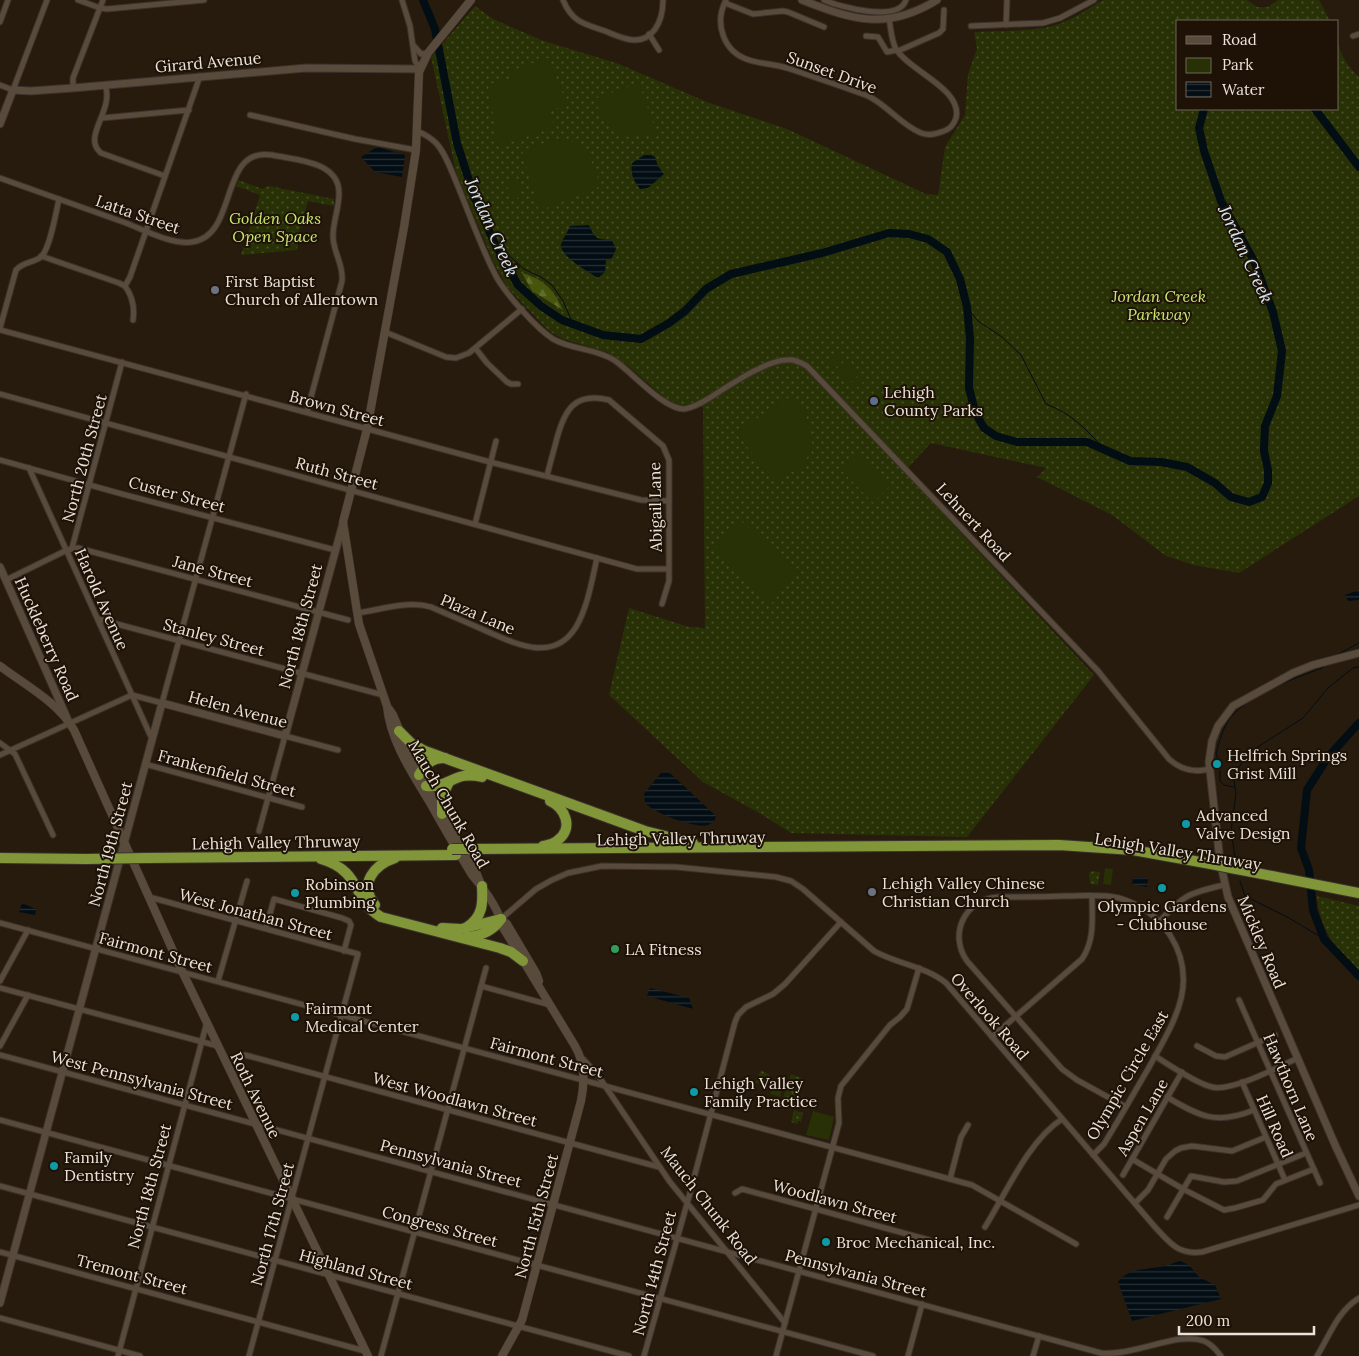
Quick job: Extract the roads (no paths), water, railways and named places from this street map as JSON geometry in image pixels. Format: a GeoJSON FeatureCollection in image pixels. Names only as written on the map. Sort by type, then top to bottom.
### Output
{"type":"FeatureCollection","features":[{"type":"Feature","properties":{"kind":"highway"},"geometry":{"type":"LineString","coordinates":[[399,732],[418,748],[654,834],[718,847]]}},
{"type":"Feature","properties":{"kind":"highway"},"geometry":{"type":"LineString","coordinates":[[446,758],[435,759],[423,767],[421,781],[439,786],[462,775],[476,775],[550,802],[564,812],[566,819],[564,833],[554,843],[535,849]]}},
{"type":"Feature","properties":{"kind":"highway"},"geometry":{"type":"LineString","coordinates":[[442,814],[442,796],[450,781]]}},
{"type":"Feature","properties":{"kind":"highway","name":"Lehigh Valley Thruway"},"geometry":{"type":"LineString","coordinates":[[470,852],[535,849],[1059,845],[1133,850],[1345,893],[1359,899]]}},
{"type":"Feature","properties":{"kind":"highway","name":"Lehigh Valley Thruway"},"geometry":{"type":"LineString","coordinates":[[0,858],[454,852],[1059,850],[1132,856],[1211,867]]}},
{"type":"Feature","properties":{"kind":"highway","name":"Lehigh Valley Thruway"},"geometry":{"type":"LineString","coordinates":[[0,852],[86,856]]}},
{"type":"Feature","properties":{"kind":"highway","name":"Lehigh Valley Thruway"},"geometry":{"type":"LineString","coordinates":[[147,855],[313,857],[404,856],[454,852]]}},
{"type":"Feature","properties":{"kind":"highway"},"geometry":{"type":"LineString","coordinates":[[404,856],[384,862],[374,871],[368,886],[369,896],[381,910],[389,914],[446,929],[464,929],[501,919]]}},
{"type":"Feature","properties":{"kind":"highway"},"geometry":{"type":"LineString","coordinates":[[313,857],[333,863],[344,869],[352,878],[369,908],[388,920],[507,950],[523,961]]}},
{"type":"Feature","properties":{"kind":"highway"},"geometry":{"type":"LineString","coordinates":[[464,929],[476,920],[482,910],[482,886]]}},
{"type":"Feature","properties":{"kind":"highway","name":"Lehigh Valley Thruway"},"geometry":{"type":"LineString","coordinates":[[1345,893],[1359,892]]}},
{"type":"Feature","properties":{"kind":"highway"},"geometry":{"type":"LineString","coordinates":[[456,937],[474,937],[482,934],[493,928],[501,919]]}},
{"type":"Feature","properties":{"kind":"main road"},"geometry":{"type":"LineString","coordinates":[[367,429],[416,150],[417,82],[420,69],[428,53],[471,0]]}},
{"type":"Feature","properties":{"kind":"main road","name":"North 18th Street"},"geometry":{"type":"LineString","coordinates":[[343,522],[367,429]]}},
{"type":"Feature","properties":{"kind":"main road","name":"Mauch Chunk Road"},"geometry":{"type":"LineString","coordinates":[[343,522],[357,614],[366,647],[387,706],[393,715],[421,781],[472,875],[482,886]]}},
{"type":"Feature","properties":{"kind":"main road"},"geometry":{"type":"LineString","coordinates":[[0,666],[47,700],[70,722]]}},
{"type":"Feature","properties":{"kind":"main road","name":"Mauch Chunk Road"},"geometry":{"type":"LineString","coordinates":[[387,706],[388,717],[397,741],[476,872],[501,919],[507,924],[536,973],[542,990]]}},
{"type":"Feature","properties":{"kind":"main road","name":"Roth Avenue"},"geometry":{"type":"LineString","coordinates":[[70,722],[148,897],[254,1124],[367,1353]]}},
{"type":"Feature","properties":{"kind":"main road","name":"Mauch Chunk Road"},"geometry":{"type":"LineString","coordinates":[[501,919],[502,926],[575,1046],[580,1057],[584,1080]]}},
{"type":"Feature","properties":{"kind":"main road","name":"North 15th Street"},"geometry":{"type":"LineString","coordinates":[[502,1356],[522,1320],[581,1101],[584,1080]]}},
{"type":"Feature","properties":{"kind":"street"},"geometry":{"type":"LineString","coordinates":[[0,22],[8,0]]}},
{"type":"Feature","properties":{"kind":"street"},"geometry":{"type":"LineString","coordinates":[[0,124],[47,0]]}},
{"type":"Feature","properties":{"kind":"street"},"geometry":{"type":"LineString","coordinates":[[78,0],[100,8],[134,7],[204,0]]}},
{"type":"Feature","properties":{"kind":"street"},"geometry":{"type":"LineString","coordinates":[[73,88],[73,78],[103,0]]}},
{"type":"Feature","properties":{"kind":"street"},"geometry":{"type":"LineString","coordinates":[[402,0],[410,26],[415,61],[420,69]]}},
{"type":"Feature","properties":{"kind":"street"},"geometry":{"type":"LineString","coordinates":[[563,0],[571,15],[581,22],[626,39],[636,39],[649,34],[661,21],[663,0]]}},
{"type":"Feature","properties":{"kind":"street"},"geometry":{"type":"LineString","coordinates":[[802,0],[848,17],[867,20],[889,19],[918,11],[937,0]]}},
{"type":"Feature","properties":{"kind":"street"},"geometry":{"type":"LineString","coordinates":[[824,0],[857,10],[886,11],[899,8],[906,0]]}},
{"type":"Feature","properties":{"kind":"street"},"geometry":{"type":"LineString","coordinates":[[1006,25],[1007,0]]}},
{"type":"Feature","properties":{"kind":"street"},"geometry":{"type":"LineString","coordinates":[[971,26],[1043,23],[1052,21],[1094,0]]}},
{"type":"Feature","properties":{"kind":"street"},"geometry":{"type":"LineString","coordinates":[[725,1],[753,14],[783,11],[824,27]]}},
{"type":"Feature","properties":{"kind":"street","name":"Sunset Drive"},"geometry":{"type":"LineString","coordinates":[[725,1],[720,20],[722,32],[729,47],[740,56],[753,62],[780,66],[871,98],[919,132],[931,134],[946,130],[954,124],[956,116],[956,106],[952,97],[914,67],[897,50]]}},
{"type":"Feature","properties":{"kind":"street"},"geometry":{"type":"LineString","coordinates":[[866,36],[878,37],[887,52],[897,50],[940,33],[943,29],[944,10]]}},
{"type":"Feature","properties":{"kind":"street"},"geometry":{"type":"LineString","coordinates":[[889,19],[897,50]]}},
{"type":"Feature","properties":{"kind":"street"},"geometry":{"type":"LineString","coordinates":[[649,34],[659,50]]}},
{"type":"Feature","properties":{"kind":"street"},"geometry":{"type":"LineString","coordinates":[[414,46],[421,54],[428,53]]}},
{"type":"Feature","properties":{"kind":"street","name":"Girard Avenue"},"geometry":{"type":"LineString","coordinates":[[0,85],[13,90],[31,91],[306,68],[420,69]]}},
{"type":"Feature","properties":{"kind":"street"},"geometry":{"type":"LineString","coordinates":[[125,286],[130,277],[200,76]]}},
{"type":"Feature","properties":{"kind":"street"},"geometry":{"type":"LineString","coordinates":[[105,85],[108,99],[94,138],[94,144],[98,151],[165,176]]}},
{"type":"Feature","properties":{"kind":"street"},"geometry":{"type":"LineString","coordinates":[[102,118],[189,110]]}},
{"type":"Feature","properties":{"kind":"street"},"geometry":{"type":"LineString","coordinates":[[250,114],[346,137],[416,150]]}},
{"type":"Feature","properties":{"kind":"street"},"geometry":{"type":"LineString","coordinates":[[385,332],[451,358],[462,357],[476,349],[522,308],[496,275],[440,148],[432,140],[417,132]]}},
{"type":"Feature","properties":{"kind":"street","name":"Latta Street"},"geometry":{"type":"LineString","coordinates":[[0,178],[146,231],[185,243],[204,238],[216,226],[241,166],[249,159],[260,154],[272,155],[324,167],[332,174],[339,190],[333,236],[342,267],[342,281],[307,412]]}},
{"type":"Feature","properties":{"kind":"street"},"geometry":{"type":"LineString","coordinates":[[0,329],[16,270],[22,264],[41,256],[46,249],[59,199]]}},
{"type":"Feature","properties":{"kind":"street"},"geometry":{"type":"LineString","coordinates":[[41,256],[119,282],[125,286],[132,299],[133,320]]}},
{"type":"Feature","properties":{"kind":"street","name":"Lehnert Road"},"geometry":{"type":"LineString","coordinates":[[522,308],[543,332],[555,340],[608,356],[660,399],[670,405],[685,409],[698,405],[735,382],[774,362],[794,360],[807,366],[1098,671],[1169,759],[1178,766],[1190,771],[1209,769]]}},
{"type":"Feature","properties":{"kind":"street","name":"Brown Street"},"geometry":{"type":"LineString","coordinates":[[0,329],[246,394],[490,462],[641,500],[669,501]]}},
{"type":"Feature","properties":{"kind":"street"},"geometry":{"type":"LineString","coordinates":[[476,349],[502,377],[511,384],[518,384]]}},
{"type":"Feature","properties":{"kind":"street","name":"North 20th Street"},"geometry":{"type":"LineString","coordinates":[[69,549],[89,485],[122,362]]}},
{"type":"Feature","properties":{"kind":"street","name":"Ruth Street"},"geometry":{"type":"LineString","coordinates":[[0,394],[637,569],[668,569]]}},
{"type":"Feature","properties":{"kind":"street","name":"North 19th Street"},"geometry":{"type":"LineString","coordinates":[[0,1303],[246,394]]}},
{"type":"Feature","properties":{"kind":"street","name":"Abigail Lane"},"geometry":{"type":"LineString","coordinates":[[547,476],[565,413],[575,402],[587,398],[609,400],[663,446],[669,460],[669,581],[662,604]]}},
{"type":"Feature","properties":{"kind":"street"},"geometry":{"type":"LineString","coordinates":[[475,524],[496,440]]}},
{"type":"Feature","properties":{"kind":"street","name":"Custer Street"},"geometry":{"type":"LineString","coordinates":[[0,460],[212,518],[347,552]]}},
{"type":"Feature","properties":{"kind":"street","name":"Harold Avenue"},"geometry":{"type":"LineString","coordinates":[[29,468],[69,549],[152,740]]}},
{"type":"Feature","properties":{"kind":"street","name":"North 18th Street"},"geometry":{"type":"LineString","coordinates":[[259,831],[343,522]]}},
{"type":"Feature","properties":{"kind":"street","name":"Jane Street"},"geometry":{"type":"LineString","coordinates":[[69,549],[78,548],[348,620]]}},
{"type":"Feature","properties":{"kind":"street"},"geometry":{"type":"LineString","coordinates":[[6,580],[69,549]]}},
{"type":"Feature","properties":{"kind":"street","name":"Plaza Lane"},"geometry":{"type":"LineString","coordinates":[[357,614],[410,604],[420,604],[515,643],[538,648],[552,646],[573,631],[579,620],[586,602],[597,558]]}},
{"type":"Feature","properties":{"kind":"street","name":"Huckleberry Road"},"geometry":{"type":"LineString","coordinates":[[0,567],[70,722]]}},
{"type":"Feature","properties":{"kind":"street","name":"Stanley Street"},"geometry":{"type":"LineString","coordinates":[[98,619],[383,695]]}},
{"type":"Feature","properties":{"kind":"street","name":"Mickley Road"},"geometry":{"type":"LineString","coordinates":[[1359,653],[1322,662],[1293,673],[1233,706],[1222,718],[1214,734],[1209,756],[1209,769],[1224,885],[1246,941],[1336,1148],[1359,1196]]}},
{"type":"Feature","properties":{"kind":"street"},"geometry":{"type":"LineString","coordinates":[[0,755],[132,695]]}},
{"type":"Feature","properties":{"kind":"street","name":"Helen Avenue"},"geometry":{"type":"LineString","coordinates":[[132,695],[338,750]]}},
{"type":"Feature","properties":{"kind":"street"},"geometry":{"type":"LineString","coordinates":[[0,743],[15,754],[53,835]]}},
{"type":"Feature","properties":{"kind":"street","name":"Frankenfield Street"},"geometry":{"type":"LineString","coordinates":[[146,764],[302,807]]}},
{"type":"Feature","properties":{"kind":"street","name":"Overlook Road"},"geometry":{"type":"LineString","coordinates":[[501,919],[536,889],[560,876],[594,867],[693,868],[786,880],[799,886],[874,951],[882,956],[931,973],[946,983],[1135,1203],[1175,1247],[1183,1252],[1194,1253],[1218,1248],[1359,1205]]}},
{"type":"Feature","properties":{"kind":"street"},"geometry":{"type":"LineString","coordinates":[[218,981],[247,881]]}},
{"type":"Feature","properties":{"kind":"street"},"geometry":{"type":"LineString","coordinates":[[1159,922],[1176,904],[1190,894],[1224,885]]}},
{"type":"Feature","properties":{"kind":"street"},"geometry":{"type":"LineString","coordinates":[[992,1037],[1076,964],[1086,953],[1092,933],[1092,896]]}},
{"type":"Feature","properties":{"kind":"street","name":"West Jonathan Street"},"geometry":{"type":"LineString","coordinates":[[148,897],[358,954]]}},
{"type":"Feature","properties":{"kind":"street","name":"Olympic Circle East"},"geometry":{"type":"LineString","coordinates":[[1016,1017],[968,961],[962,951],[959,938],[961,925],[966,913],[979,902],[992,897],[1110,897],[1126,901],[1145,910],[1167,930],[1177,948],[1182,965],[1184,983],[1182,1000],[1175,1019],[1126,1107],[1104,1144],[1093,1155]]}},
{"type":"Feature","properties":{"kind":"street"},"geometry":{"type":"LineString","coordinates":[[266,928],[274,899],[342,918],[349,921],[351,925],[344,951]]}},
{"type":"Feature","properties":{"kind":"street","name":"Fairmont Street"},"geometry":{"type":"LineString","coordinates":[[0,922],[950,1179],[972,1186],[1001,1200],[1076,1244]]}},
{"type":"Feature","properties":{"kind":"street","name":"North 14th Street"},"geometry":{"type":"LineString","coordinates":[[644,1356],[738,1015],[752,1003],[764,999],[778,990],[841,922]]}},
{"type":"Feature","properties":{"kind":"street"},"geometry":{"type":"LineString","coordinates":[[0,981],[28,930]]}},
{"type":"Feature","properties":{"kind":"street","name":"North 17th Street"},"geometry":{"type":"LineString","coordinates":[[249,1356],[358,954]]}},
{"type":"Feature","properties":{"kind":"street"},"geometry":{"type":"LineString","coordinates":[[382,1356],[486,968]]}},
{"type":"Feature","properties":{"kind":"street"},"geometry":{"type":"LineString","coordinates":[[776,1356],[833,1148],[839,1123],[838,1098],[841,1086],[890,1025],[907,1009],[919,968]]}},
{"type":"Feature","properties":{"kind":"street"},"geometry":{"type":"LineString","coordinates":[[481,986],[551,1005]]}},
{"type":"Feature","properties":{"kind":"street"},"geometry":{"type":"LineString","coordinates":[[0,988],[218,1046]]}},
{"type":"Feature","properties":{"kind":"street"},"geometry":{"type":"LineString","coordinates":[[0,1046],[28,995]]}},
{"type":"Feature","properties":{"kind":"street","name":"Hawthorn Lane"},"geometry":{"type":"LineString","coordinates":[[1239,1000],[1320,1183]]}},
{"type":"Feature","properties":{"kind":"street"},"geometry":{"type":"LineString","coordinates":[[1016,1017],[1062,1069],[1126,1107]]}},
{"type":"Feature","properties":{"kind":"street","name":"North 18th Street"},"geometry":{"type":"LineString","coordinates":[[118,1353],[186,1105],[206,1022]]}},
{"type":"Feature","properties":{"kind":"street"},"geometry":{"type":"LineString","coordinates":[[1197,1046],[1216,1056],[1224,1057],[1275,1035]]}},
{"type":"Feature","properties":{"kind":"street","name":"West Pennsylvania Street"},"geometry":{"type":"LineString","coordinates":[[0,1054],[277,1130]]}},
{"type":"Feature","properties":{"kind":"street","name":"West Woodlawn Street"},"geometry":{"type":"LineString","coordinates":[[245,1055],[659,1166]]}},
{"type":"Feature","properties":{"kind":"street"},"geometry":{"type":"LineString","coordinates":[[1154,1056],[1212,1088],[1229,1088],[1298,1058]]}},
{"type":"Feature","properties":{"kind":"street","name":"Mauch Chunk Road"},"geometry":{"type":"LineString","coordinates":[[580,1057],[594,1070],[686,1203],[785,1323]]}},
{"type":"Feature","properties":{"kind":"street","name":"Aspen Lane"},"geometry":{"type":"LineString","coordinates":[[1123,1175],[1182,1072]]}},
{"type":"Feature","properties":{"kind":"street","name":"Hill Road"},"geometry":{"type":"LineString","coordinates":[[1242,1082],[1285,1180]]}},
{"type":"Feature","properties":{"kind":"street"},"geometry":{"type":"LineString","coordinates":[[615,1102],[621,1090]]}},
{"type":"Feature","properties":{"kind":"street"},"geometry":{"type":"LineString","coordinates":[[1167,1097],[1191,1112],[1207,1118],[1231,1118],[1254,1110]]}},
{"type":"Feature","properties":{"kind":"street"},"geometry":{"type":"LineString","coordinates":[[985,1227],[1040,1137],[1062,1118]]}},
{"type":"Feature","properties":{"kind":"street","name":"Congress Street"},"geometry":{"type":"LineString","coordinates":[[0,1120],[168,1167],[873,1356]]}},
{"type":"Feature","properties":{"kind":"street"},"geometry":{"type":"LineString","coordinates":[[950,1179],[961,1137],[968,1124]]}},
{"type":"Feature","properties":{"kind":"street","name":"Pennsylvania Street"},"geometry":{"type":"LineString","coordinates":[[277,1130],[1101,1353],[1123,1355],[1195,1338],[1211,1345],[1221,1356]]}},
{"type":"Feature","properties":{"kind":"street"},"geometry":{"type":"LineString","coordinates":[[1135,1203],[1148,1190],[1170,1155],[1181,1148],[1192,1146],[1232,1152],[1266,1137]]}},
{"type":"Feature","properties":{"kind":"street"},"geometry":{"type":"LineString","coordinates":[[1167,1217],[1192,1176],[1224,1182],[1237,1181],[1306,1153]]}},
{"type":"Feature","properties":{"kind":"street"},"geometry":{"type":"LineString","coordinates":[[1132,1159],[1183,1189],[1224,1210],[1263,1200],[1276,1184],[1314,1169]]}},
{"type":"Feature","properties":{"kind":"street","name":"Highland Street"},"geometry":{"type":"LineString","coordinates":[[0,1186],[518,1326]]}},
{"type":"Feature","properties":{"kind":"street","name":"Woodlawn Street"},"geometry":{"type":"LineString","coordinates":[[735,1193],[742,1189],[929,1240]]}},
{"type":"Feature","properties":{"kind":"street","name":"Tremont Street"},"geometry":{"type":"LineString","coordinates":[[0,1252],[367,1353]]}},
{"type":"Feature","properties":{"kind":"street"},"geometry":{"type":"LineString","coordinates":[[1317,1356],[1336,1320],[1346,1308],[1359,1298]]}},
{"type":"Feature","properties":{"kind":"street"},"geometry":{"type":"LineString","coordinates":[[908,1356],[922,1304]]}},
{"type":"Feature","properties":{"kind":"street"},"geometry":{"type":"LineString","coordinates":[[0,1318],[118,1353],[140,1356]]}},
{"type":"Feature","properties":{"kind":"street"},"geometry":{"type":"LineString","coordinates":[[518,1326],[630,1356]]}},
{"type":"Feature","properties":{"kind":"street"},"geometry":{"type":"LineString","coordinates":[[1033,1356],[1039,1336]]}},
{"type":"Feature","properties":{"kind":"water"},"geometry":{"type":"Polygon","coordinates":[[[377,147],[405,155],[402,177],[375,172],[361,157],[377,147]]]}},
{"type":"Feature","properties":{"kind":"water"},"geometry":{"type":"Polygon","coordinates":[[[644,155],[655,157],[658,166],[664,174],[648,188],[640,189],[633,177],[632,163],[644,155]]]}},
{"type":"Feature","properties":{"kind":"water"},"geometry":{"type":"Polygon","coordinates":[[[589,225],[597,238],[612,240],[616,249],[612,258],[606,260],[605,272],[598,278],[575,263],[561,248],[561,244],[570,226],[589,225]]]}},
{"type":"Feature","properties":{"kind":"water"},"geometry":{"type":"Polygon","coordinates":[[[1359,590],[1359,600],[1348,601],[1345,595],[1359,590]]]}},
{"type":"Feature","properties":{"kind":"water"},"geometry":{"type":"Polygon","coordinates":[[[665,771],[671,774],[716,816],[712,822],[702,826],[694,825],[656,811],[645,802],[644,794],[660,774],[665,771]]]}},
{"type":"Feature","properties":{"kind":"water"},"geometry":{"type":"Polygon","coordinates":[[[1133,877],[1148,878],[1147,887],[1132,884],[1133,877]]]}},
{"type":"Feature","properties":{"kind":"water"},"geometry":{"type":"Polygon","coordinates":[[[22,903],[36,909],[35,915],[19,912],[22,903]]]}},
{"type":"Feature","properties":{"kind":"water"},"geometry":{"type":"Polygon","coordinates":[[[650,988],[689,998],[693,1009],[647,996],[650,988]]]}},
{"type":"Feature","properties":{"kind":"water"},"geometry":{"type":"Polygon","coordinates":[[[1180,1261],[1189,1265],[1199,1277],[1215,1285],[1221,1299],[1132,1321],[1118,1282],[1122,1277],[1133,1271],[1165,1266],[1180,1261]]]}},
{"type":"Feature","properties":{"kind":"waterway","name":"Jordan Creek"},"geometry":{"type":"LineString","coordinates":[[423,0],[435,29],[457,143],[475,199],[494,242],[518,285],[541,306],[562,320],[603,335],[641,339],[669,323],[685,311],[706,289],[731,274],[822,253],[889,233],[909,234],[928,239],[947,252],[960,279],[967,307],[970,338],[969,388],[975,412],[984,428],[996,436],[1017,442],[1087,442],[1130,461],[1161,462],[1187,467],[1215,483],[1231,497],[1249,502],[1262,497],[1268,483],[1268,470],[1264,451],[1265,426],[1277,396],[1282,351],[1273,312],[1254,261],[1221,201],[1204,151],[1199,128],[1204,110]]}},
{"type":"Feature","properties":{"kind":"waterway","name":"Jordan Creek"},"geometry":{"type":"LineString","coordinates":[[1316,110],[1359,167]]}},
{"type":"Feature","properties":{"kind":"waterway"},"geometry":{"type":"LineString","coordinates":[[494,242],[524,269],[552,285],[563,301],[573,324]]}},
{"type":"Feature","properties":{"kind":"waterway","name":"Jordan Creek"},"geometry":{"type":"LineString","coordinates":[[967,307],[978,321],[1002,337],[1021,355],[1046,404],[1064,412],[1104,449]]}},
{"type":"Feature","properties":{"kind":"waterway"},"geometry":{"type":"LineString","coordinates":[[1335,656],[1359,643]]}},
{"type":"Feature","properties":{"kind":"waterway"},"geometry":{"type":"LineString","coordinates":[[1219,761],[1216,754],[1221,737],[1228,721],[1235,712],[1270,689],[1322,668],[1325,665]]}},
{"type":"Feature","properties":{"kind":"waterway"},"geometry":{"type":"LineString","coordinates":[[1236,863],[1231,831],[1236,793],[1234,781],[1242,762],[1250,752],[1303,718],[1328,688],[1353,668],[1359,667]]}},
{"type":"Feature","properties":{"kind":"waterway","name":"Jordan Creek"},"geometry":{"type":"LineString","coordinates":[[1359,723],[1328,757],[1307,790],[1301,848],[1309,870],[1313,910],[1324,939],[1359,976]]}},
{"type":"Feature","properties":{"kind":"waterway"},"geometry":{"type":"LineString","coordinates":[[1220,771],[1220,781],[1224,785],[1234,787]]}},
{"type":"Feature","properties":{"kind":"waterway"},"geometry":{"type":"LineString","coordinates":[[1240,881],[1245,896],[1289,918],[1324,939]]}},
{"type":"Feature","properties":{"kind":"place","name":"First Baptist Church of Allentown"},"geometry":{"type":"Point","coordinates":[215,290]}},
{"type":"Feature","properties":{"kind":"place","name":"Lehigh County Parks"},"geometry":{"type":"Point","coordinates":[874,401]}},
{"type":"Feature","properties":{"kind":"place","name":"Helfrich Springs Grist Mill"},"geometry":{"type":"Point","coordinates":[1217,764]}},
{"type":"Feature","properties":{"kind":"place","name":"Advanced Valve Design"},"geometry":{"type":"Point","coordinates":[1186,824]}},
{"type":"Feature","properties":{"kind":"place","name":"Olympic Gardens - Clubhouse"},"geometry":{"type":"Point","coordinates":[1162,888]}},
{"type":"Feature","properties":{"kind":"place","name":"Lehigh Valley Chinese Christian Church"},"geometry":{"type":"Point","coordinates":[872,892]}},
{"type":"Feature","properties":{"kind":"place","name":"Robinson Plumbing"},"geometry":{"type":"Point","coordinates":[295,893]}},
{"type":"Feature","properties":{"kind":"place","name":"LA Fitness"},"geometry":{"type":"Point","coordinates":[615,949]}},
{"type":"Feature","properties":{"kind":"place","name":"Fairmont Medical Center"},"geometry":{"type":"Point","coordinates":[295,1017]}},
{"type":"Feature","properties":{"kind":"place","name":"Lehigh Valley Family Practice"},"geometry":{"type":"Point","coordinates":[694,1092]}},
{"type":"Feature","properties":{"kind":"place","name":"Family Dentistry"},"geometry":{"type":"Point","coordinates":[54,1166]}},
{"type":"Feature","properties":{"kind":"place","name":"Broc Mechanical, Inc."},"geometry":{"type":"Point","coordinates":[826,1242]}},
{"type":"Feature","properties":{"kind":"park label","name":"Golden Oaks Open Space"},"geometry":{"type":"Point","coordinates":[275,227]}},
{"type":"Feature","properties":{"kind":"park label","name":"Jordan Creek Parkway"},"geometry":{"type":"Point","coordinates":[1159,305]}}]}
